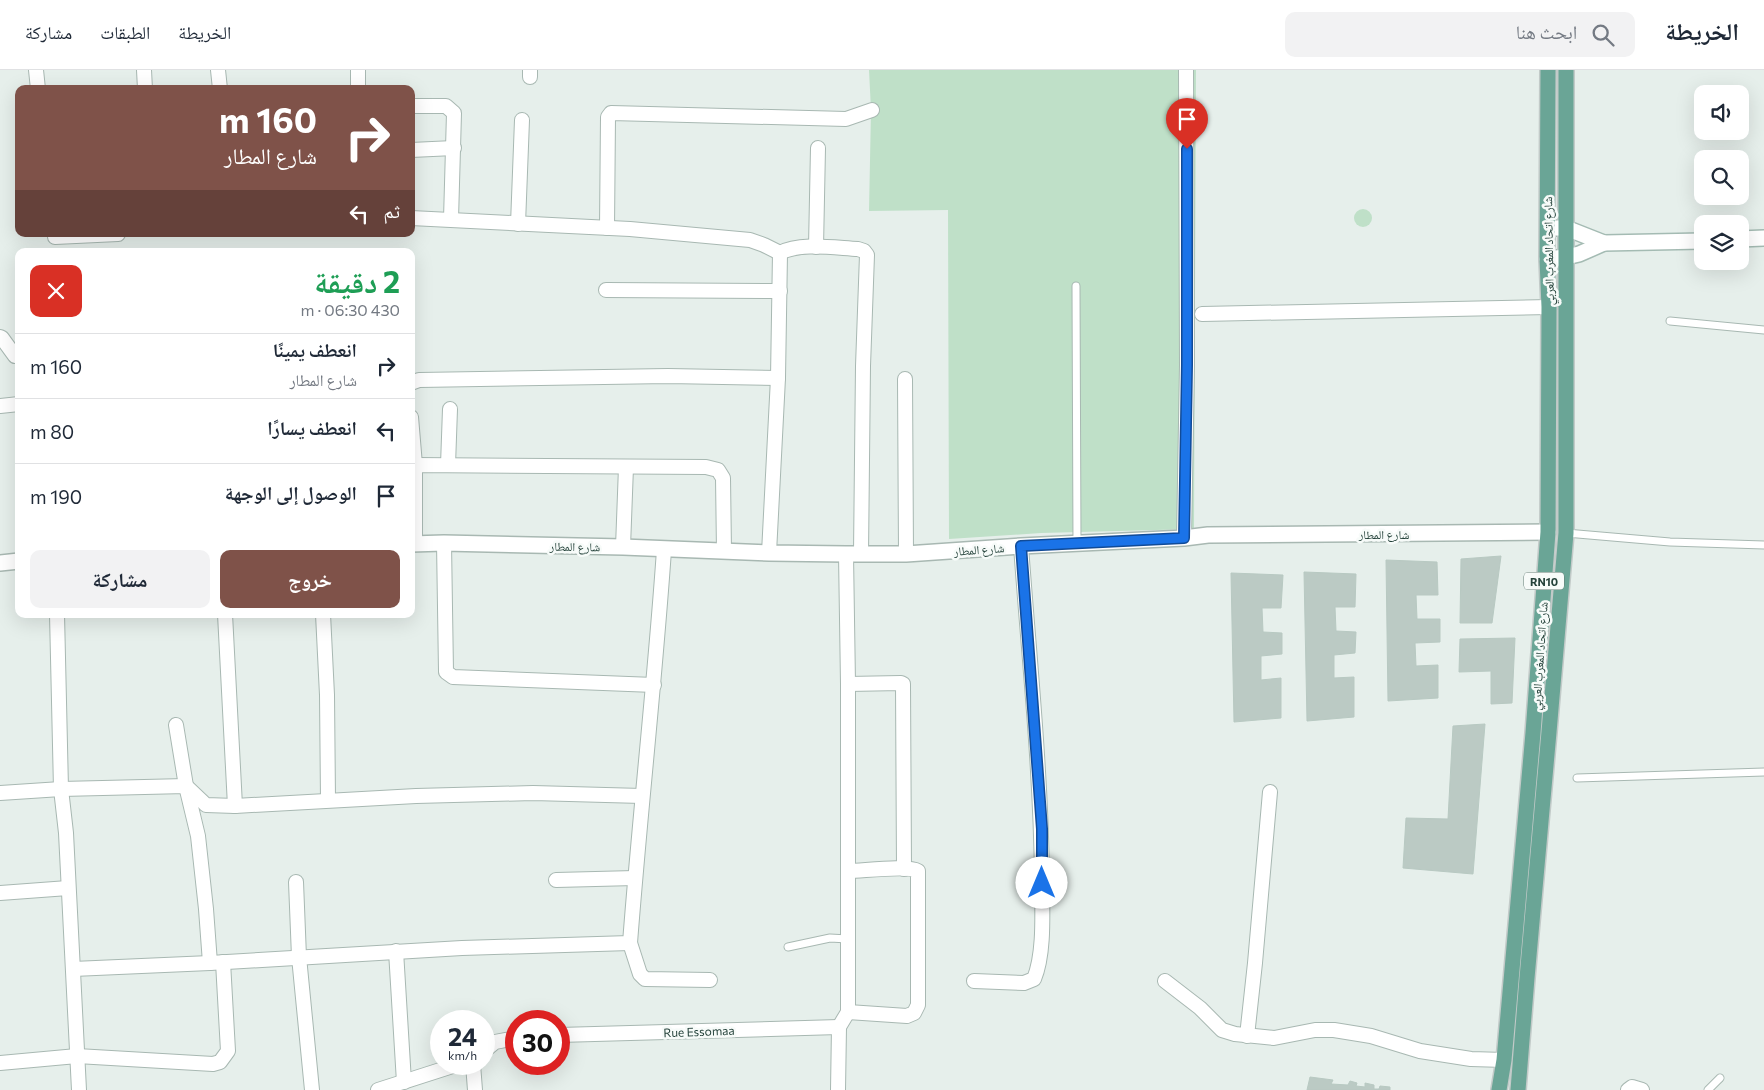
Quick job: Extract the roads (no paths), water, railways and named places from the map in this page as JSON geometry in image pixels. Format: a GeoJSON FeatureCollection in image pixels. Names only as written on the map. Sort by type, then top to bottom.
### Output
{"type":"FeatureCollection","features":[{"type":"Feature","properties":{"kind":"main road","name":"شارع اتحاد المغرب العربي"},"geometry":{"type":"LineString","coordinates":[[1499,1090],[1504,1060],[1533,734],[1548,532],[1548,70]]}},
{"type":"Feature","properties":{"kind":"main road","name":"شارع اتحاد المغرب العربي"},"geometry":{"type":"LineString","coordinates":[[1518,1090],[1566,533],[1566,70]]}},
{"type":"Feature","properties":{"kind":"street"},"geometry":{"type":"LineString","coordinates":[[36,70],[38,85]]}},
{"type":"Feature","properties":{"kind":"street"},"geometry":{"type":"LineString","coordinates":[[144,70],[145,85]]}},
{"type":"Feature","properties":{"kind":"street"},"geometry":{"type":"LineString","coordinates":[[218,70],[220,85]]}},
{"type":"Feature","properties":{"kind":"street"},"geometry":{"type":"LineString","coordinates":[[358,70],[358,85]]}},
{"type":"Feature","properties":{"kind":"street"},"geometry":{"type":"LineString","coordinates":[[1184,538],[1187,365],[1186,70]]}},
{"type":"Feature","properties":{"kind":"street"},"geometry":{"type":"LineString","coordinates":[[415,106],[440,106],[454,113],[451,219]]}},
{"type":"Feature","properties":{"kind":"street"},"geometry":{"type":"LineString","coordinates":[[606,228],[608,117],[611,113],[846,119],[872,110]]}},
{"type":"Feature","properties":{"kind":"street"},"geometry":{"type":"LineString","coordinates":[[518,224],[522,120]]}},
{"type":"Feature","properties":{"kind":"street"},"geometry":{"type":"LineString","coordinates":[[415,150],[454,148]]}},
{"type":"Feature","properties":{"kind":"street"},"geometry":{"type":"LineString","coordinates":[[816,247],[818,148]]}},
{"type":"Feature","properties":{"kind":"street"},"geometry":{"type":"LineString","coordinates":[[415,218],[606,228],[750,240],[780,253]]}},
{"type":"Feature","properties":{"kind":"street"},"geometry":{"type":"LineString","coordinates":[[1548,228],[1566,228],[1604,244]]}},
{"type":"Feature","properties":{"kind":"street"},"geometry":{"type":"LineString","coordinates":[[55,241],[91,237]]}},
{"type":"Feature","properties":{"kind":"street"},"geometry":{"type":"LineString","coordinates":[[1749,239],[1764,238]]}},
{"type":"Feature","properties":{"kind":"street"},"geometry":{"type":"LineString","coordinates":[[1548,258],[1566,257],[1604,244],[1694,241]]}},
{"type":"Feature","properties":{"kind":"street"},"geometry":{"type":"LineString","coordinates":[[780,253],[791,248],[816,247],[858,249],[864,251],[868,257],[863,366],[861,554]]}},
{"type":"Feature","properties":{"kind":"street"},"geometry":{"type":"LineString","coordinates":[[769,553],[778,378],[780,253]]}},
{"type":"Feature","properties":{"kind":"street"},"geometry":{"type":"LineString","coordinates":[[606,290],[780,291]]}},
{"type":"Feature","properties":{"kind":"street"},"geometry":{"type":"LineString","coordinates":[[1202,314],[1549,306]]}},
{"type":"Feature","properties":{"kind":"street"},"geometry":{"type":"LineString","coordinates":[[0,338],[2,338],[15,356]]}},
{"type":"Feature","properties":{"kind":"street"},"geometry":{"type":"LineString","coordinates":[[415,382],[668,376],[778,378]]}},
{"type":"Feature","properties":{"kind":"street"},"geometry":{"type":"LineString","coordinates":[[905,379],[906,554]]}},
{"type":"Feature","properties":{"kind":"street"},"geometry":{"type":"LineString","coordinates":[[0,406],[15,404]]}},
{"type":"Feature","properties":{"kind":"street"},"geometry":{"type":"LineString","coordinates":[[448,465],[450,409]]}},
{"type":"Feature","properties":{"kind":"street"},"geometry":{"type":"LineString","coordinates":[[415,465],[706,466],[715,468],[720,472],[724,484],[724,551]]}},
{"type":"Feature","properties":{"kind":"street"},"geometry":{"type":"LineString","coordinates":[[623,547],[626,467]]}},
{"type":"Feature","properties":{"kind":"street","name":"شارع المطار"},"geometry":{"type":"LineString","coordinates":[[415,544],[623,547],[769,553],[906,554],[1208,535],[1548,532]]}},
{"type":"Feature","properties":{"kind":"street"},"geometry":{"type":"LineString","coordinates":[[444,543],[446,672],[453,677],[654,685]]}},
{"type":"Feature","properties":{"kind":"street"},"geometry":{"type":"LineString","coordinates":[[974,981],[1024,983],[1034,979],[1040,958],[1042,829],[1021,546]]}},
{"type":"Feature","properties":{"kind":"street"},"geometry":{"type":"LineString","coordinates":[[664,550],[654,685],[642,796],[630,943],[640,974],[645,979],[710,980]]}},
{"type":"Feature","properties":{"kind":"street"},"geometry":{"type":"LineString","coordinates":[[838,1090],[838,1028],[848,1012],[849,871],[846,554]]}},
{"type":"Feature","properties":{"kind":"street"},"geometry":{"type":"LineString","coordinates":[[0,563],[15,561]]}},
{"type":"Feature","properties":{"kind":"street"},"geometry":{"type":"LineString","coordinates":[[57,618],[61,789],[66,833],[79,1090]]}},
{"type":"Feature","properties":{"kind":"street"},"geometry":{"type":"LineString","coordinates":[[225,618],[236,806]]}},
{"type":"Feature","properties":{"kind":"street"},"geometry":{"type":"LineString","coordinates":[[323,618],[327,695],[328,800]]}},
{"type":"Feature","properties":{"kind":"street"},"geometry":{"type":"LineString","coordinates":[[848,684],[901,682],[903,684],[904,869]]}},
{"type":"Feature","properties":{"kind":"street"},"geometry":{"type":"LineString","coordinates":[[0,1063],[77,1056],[213,1064],[220,1062],[228,1051],[217,962],[206,909],[198,836],[186,786],[176,725]]}},
{"type":"Feature","properties":{"kind":"street"},"geometry":{"type":"LineString","coordinates":[[0,793],[61,789],[186,786],[206,805],[236,806],[416,796],[533,793],[642,796]]}},
{"type":"Feature","properties":{"kind":"street"},"geometry":{"type":"LineString","coordinates":[[1247,1036],[1270,792]]}},
{"type":"Feature","properties":{"kind":"street"},"geometry":{"type":"LineString","coordinates":[[848,1012],[907,1016],[914,1013],[918,1005],[918,871],[904,869],[849,871]]}},
{"type":"Feature","properties":{"kind":"street"},"geometry":{"type":"LineString","coordinates":[[556,880],[635,878]]}},
{"type":"Feature","properties":{"kind":"street"},"geometry":{"type":"LineString","coordinates":[[296,882],[299,957],[312,1090]]}},
{"type":"Feature","properties":{"kind":"street"},"geometry":{"type":"LineString","coordinates":[[0,893],[68,888]]}},
{"type":"Feature","properties":{"kind":"street"},"geometry":{"type":"LineString","coordinates":[[73,969],[396,951],[630,943]]}},
{"type":"Feature","properties":{"kind":"street"},"geometry":{"type":"LineString","coordinates":[[396,951],[404,1082]]}},
{"type":"Feature","properties":{"kind":"street"},"geometry":{"type":"LineString","coordinates":[[1165,981],[1200,1008],[1222,1030],[1247,1036],[1274,1038],[1315,1030],[1334,1030],[1371,1036],[1420,1051],[1471,1059],[1504,1060]]}},
{"type":"Feature","properties":{"kind":"street","name":"Rue Essomaa"},"geometry":{"type":"LineString","coordinates":[[570,1035],[838,1028]]}},
{"type":"Feature","properties":{"kind":"street"},"geometry":{"type":"LineString","coordinates":[[378,1090],[430,1073]]}},
{"type":"Feature","properties":{"kind":"street"},"geometry":{"type":"LineString","coordinates":[[474,1075],[475,1090]]}},
{"type":"Feature","properties":{"kind":"street"},"geometry":{"type":"LineString","coordinates":[[1628,1090],[1632,1087],[1642,1090]]}},
{"type":"Feature","properties":{"kind":"lane"},"geometry":{"type":"LineString","coordinates":[[1076,286],[1077,543]]}},
{"type":"Feature","properties":{"kind":"lane"},"geometry":{"type":"LineString","coordinates":[[1670,321],[1764,330]]}},
{"type":"Feature","properties":{"kind":"lane"},"geometry":{"type":"LineString","coordinates":[[1566,533],[1670,542],[1764,545]]}},
{"type":"Feature","properties":{"kind":"lane"},"geometry":{"type":"LineString","coordinates":[[1577,778],[1764,772]]}},
{"type":"Feature","properties":{"kind":"lane"},"geometry":{"type":"LineString","coordinates":[[788,947],[830,938],[848,939]]}},
{"type":"Feature","properties":{"kind":"lane"},"geometry":{"type":"LineString","coordinates":[[1708,1090],[1720,1078]]}}]}
